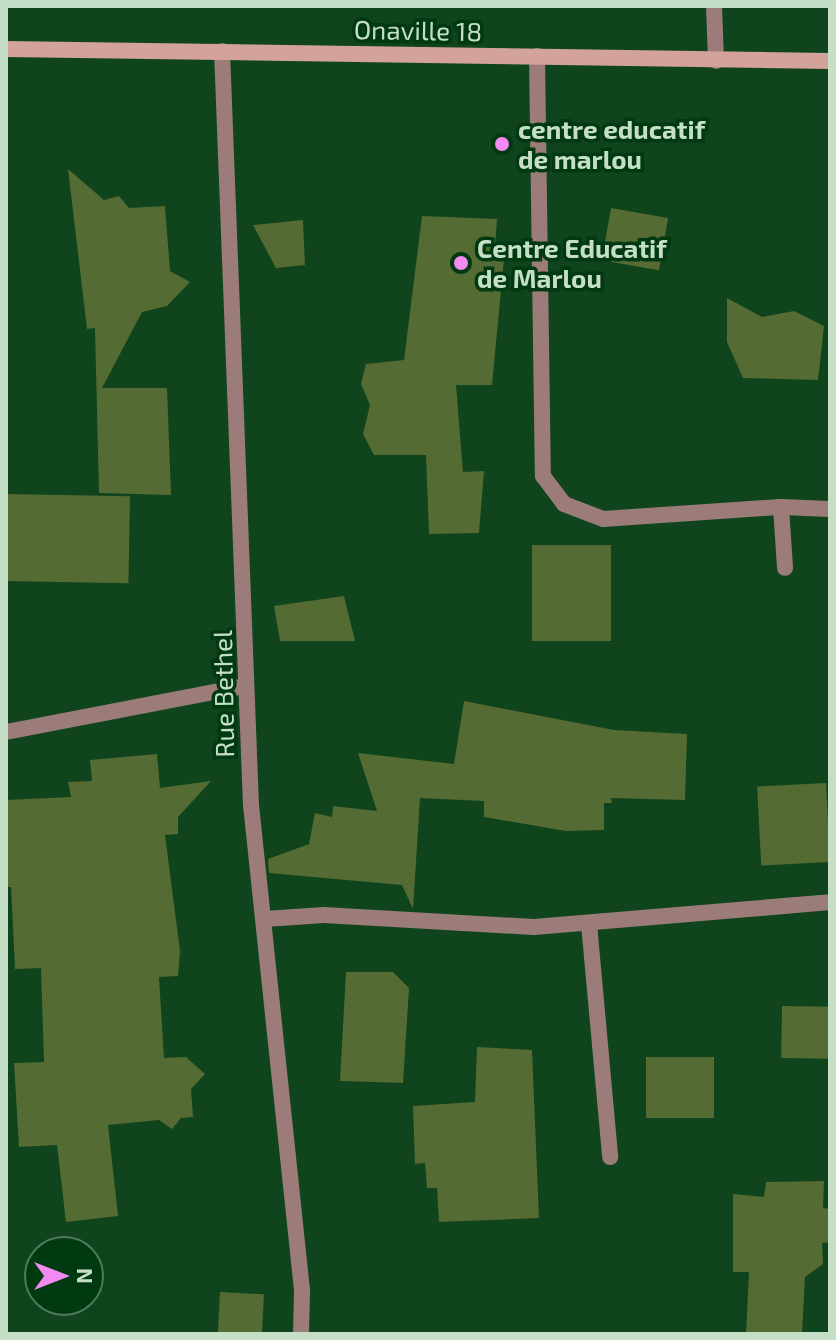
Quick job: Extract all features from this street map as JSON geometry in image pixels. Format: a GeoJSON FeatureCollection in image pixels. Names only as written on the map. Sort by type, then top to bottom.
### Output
{"type":"FeatureCollection","features":[{"type":"Feature","properties":{"kind":"street"},"geometry":{"type":"LineString","coordinates":[[714,6],[716,61]]}},
{"type":"Feature","properties":{"kind":"street","name":"Onaville 18"},"geometry":{"type":"LineString","coordinates":[[6,49],[830,61]]}},
{"type":"Feature","properties":{"kind":"street","name":"Rue Bethel"},"geometry":{"type":"LineString","coordinates":[[222,51],[246,586],[244,686],[302,1290],[301,1334]]}},
{"type":"Feature","properties":{"kind":"street"},"geometry":{"type":"LineString","coordinates":[[537,56],[543,476],[564,504],[603,519],[781,507],[830,509]]}},
{"type":"Feature","properties":{"kind":"street"},"geometry":{"type":"LineString","coordinates":[[781,507],[785,568]]}},
{"type":"Feature","properties":{"kind":"street"},"geometry":{"type":"LineString","coordinates":[[6,732],[244,686]]}},
{"type":"Feature","properties":{"kind":"street"},"geometry":{"type":"LineString","coordinates":[[265,919],[324,915],[534,927],[830,902]]}},
{"type":"Feature","properties":{"kind":"street"},"geometry":{"type":"LineString","coordinates":[[589,924],[610,1157]]}},
{"type":"Feature","properties":{"kind":"building"},"geometry":{"type":"Polygon","coordinates":[[[68,169],[104,200],[119,196],[129,208],[165,206],[170,271],[190,282],[167,306],[142,312],[102,388],[167,388],[171,495],[99,493],[95,328],[87,329],[68,169]]]}},
{"type":"Feature","properties":{"kind":"building"},"geometry":{"type":"Polygon","coordinates":[[[611,208],[668,218],[659,270],[602,260],[611,208]]]}},
{"type":"Feature","properties":{"kind":"building"},"geometry":{"type":"Polygon","coordinates":[[[422,216],[497,219],[495,247],[505,248],[492,385],[456,385],[463,472],[484,471],[479,533],[429,534],[426,455],[374,455],[363,434],[370,405],[361,384],[366,364],[404,360],[422,216]]]}},
{"type":"Feature","properties":{"kind":"building"},"geometry":{"type":"Polygon","coordinates":[[[303,220],[305,265],[276,268],[253,225],[303,220]]]}},
{"type":"Feature","properties":{"kind":"building"},"geometry":{"type":"Polygon","coordinates":[[[727,298],[762,317],[794,311],[824,326],[818,380],[743,378],[727,342],[727,298]]]}},
{"type":"Feature","properties":{"kind":"building"},"geometry":{"type":"Polygon","coordinates":[[[6,494],[130,496],[128,583],[6,581],[6,494]]]}},
{"type":"Feature","properties":{"kind":"building"},"geometry":{"type":"Polygon","coordinates":[[[532,545],[611,545],[611,641],[532,641],[532,545]]]}},
{"type":"Feature","properties":{"kind":"building"},"geometry":{"type":"Polygon","coordinates":[[[344,596],[355,641],[280,641],[274,606],[344,596]]]}},
{"type":"Feature","properties":{"kind":"building"},"geometry":{"type":"Polygon","coordinates":[[[464,701],[614,730],[687,734],[685,800],[611,798],[612,803],[604,803],[604,830],[566,831],[484,817],[484,801],[420,798],[413,909],[402,885],[269,873],[268,859],[309,844],[315,813],[332,817],[333,806],[377,811],[358,753],[454,764],[464,701]]]}},
{"type":"Feature","properties":{"kind":"building"},"geometry":{"type":"Polygon","coordinates":[[[157,754],[160,788],[211,781],[178,817],[178,834],[165,835],[180,951],[178,976],[159,977],[164,1058],[186,1057],[205,1074],[191,1089],[193,1117],[181,1118],[172,1129],[159,1120],[108,1125],[118,1216],[66,1222],[57,1145],[19,1147],[14,1063],[44,1062],[41,968],[15,969],[11,887],[6,887],[6,800],[71,797],[68,782],[92,781],[90,760],[157,754]]]}},
{"type":"Feature","properties":{"kind":"building"},"geometry":{"type":"Polygon","coordinates":[[[826,783],[830,862],[761,866],[757,787],[826,783]]]}},
{"type":"Feature","properties":{"kind":"building"},"geometry":{"type":"Polygon","coordinates":[[[346,972],[393,972],[409,988],[403,1083],[340,1081],[346,972]]]}},
{"type":"Feature","properties":{"kind":"building"},"geometry":{"type":"Polygon","coordinates":[[[782,1006],[830,1007],[829,1059],[781,1058],[782,1006]]]}},
{"type":"Feature","properties":{"kind":"building"},"geometry":{"type":"Polygon","coordinates":[[[477,1047],[532,1050],[539,1218],[439,1222],[437,1188],[427,1188],[425,1163],[415,1164],[413,1106],[475,1102],[477,1047]]]}},
{"type":"Feature","properties":{"kind":"building"},"geometry":{"type":"Polygon","coordinates":[[[646,1057],[714,1057],[714,1118],[646,1118],[646,1057]]]}},
{"type":"Feature","properties":{"kind":"building"},"geometry":{"type":"Polygon","coordinates":[[[824,1181],[823,1208],[830,1209],[830,1242],[822,1243],[823,1264],[805,1277],[802,1334],[746,1334],[749,1272],[733,1272],[733,1194],[764,1197],[766,1182],[824,1181]]]}},
{"type":"Feature","properties":{"kind":"building"},"geometry":{"type":"Polygon","coordinates":[[[220,1292],[264,1294],[262,1334],[218,1334],[220,1292]]]}},
{"type":"Feature","properties":{"kind":"place","name":"centre educatif de marlou"},"geometry":{"type":"Point","coordinates":[502,144]}},
{"type":"Feature","properties":{"kind":"place","name":"Centre Educatif de Marlou"},"geometry":{"type":"Point","coordinates":[461,263]}}]}
